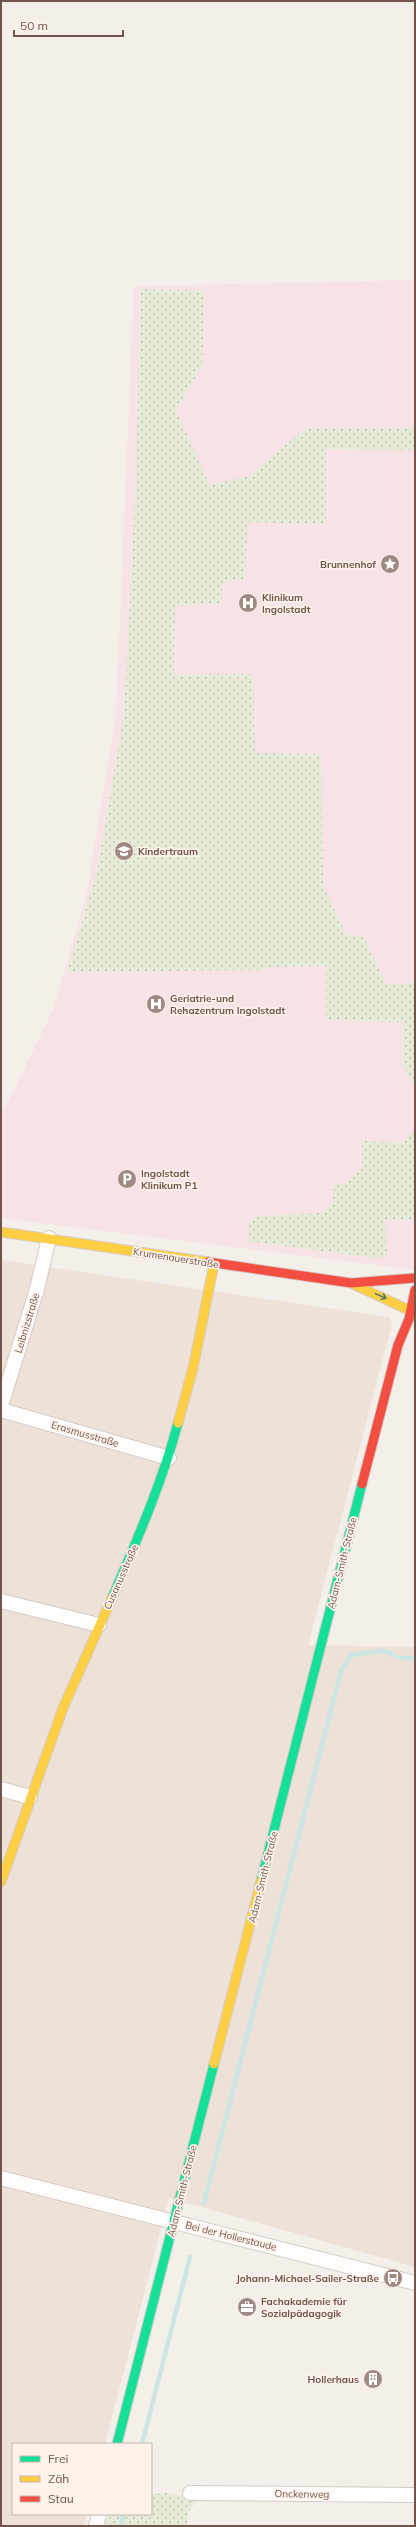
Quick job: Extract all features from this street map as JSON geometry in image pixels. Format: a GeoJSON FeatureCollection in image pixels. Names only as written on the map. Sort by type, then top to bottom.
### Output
{"type":"FeatureCollection","features":[{"type":"Feature","properties":{"kind":"street","name":"Krumenauerstraße"},"geometry":{"type":"LineString","coordinates":[[1,1232],[351,1283],[415,1278]]}},
{"type":"Feature","properties":{"kind":"street","name":"Leibnizstraße"},"geometry":{"type":"LineString","coordinates":[[1,1406],[37,1288],[48,1238]]}},
{"type":"Feature","properties":{"kind":"street","name":"Cusanusstraße"},"geometry":{"type":"LineString","coordinates":[[1,1882],[30,1797],[63,1708],[139,1537],[169,1458],[193,1368],[214,1264]]}},
{"type":"Feature","properties":{"kind":"street","name":"Krumenauerstraße"},"geometry":{"type":"LineString","coordinates":[[351,1283],[413,1312]]}},
{"type":"Feature","properties":{"kind":"street","name":"Adam-Smith-Straße"},"geometry":{"type":"LineString","coordinates":[[117,2443],[396,1352],[413,1312],[415,1290]]}},
{"type":"Feature","properties":{"kind":"street","name":"Erasmusstraße"},"geometry":{"type":"LineString","coordinates":[[1,1410],[169,1458]]}},
{"type":"Feature","properties":{"kind":"street"},"geometry":{"type":"LineString","coordinates":[[1,1601],[99,1625]]}},
{"type":"Feature","properties":{"kind":"street"},"geometry":{"type":"LineString","coordinates":[[1,1789],[30,1797]]}},
{"type":"Feature","properties":{"kind":"street","name":"Bei der Hollerstaude"},"geometry":{"type":"LineString","coordinates":[[1,2178],[415,2283]]}},
{"type":"Feature","properties":{"kind":"street","name":"Onckenweg"},"geometry":{"type":"LineString","coordinates":[[190,2493],[415,2495]]}},
{"type":"Feature","properties":{"kind":"street"},"geometry":{"type":"LineString","coordinates":[[96,2526],[100,2515]]}},
{"type":"Feature","properties":{"kind":"shaded area","name":"Klinikum Ingolstadt"},"geometry":{"type":"Polygon","coordinates":[[[415,280],[415,1270],[1,1218],[1,1116],[53,1010],[87,893],[116,713],[134,286],[415,280]]]}},
{"type":"Feature","properties":{"kind":"shaded area"},"geometry":{"type":"Polygon","coordinates":[[[1,1260],[389,1317],[392,1324],[308,1645],[415,1647],[415,2267],[169,2198],[105,2443],[12,2443],[12,2515],[87,2515],[83,2526],[1,2526],[1,1260]]]}},
{"type":"Feature","properties":{"kind":"green space"},"geometry":{"type":"Polygon","coordinates":[[[141,289],[205,291],[202,366],[176,410],[210,485],[249,476],[306,428],[415,428],[415,450],[326,449],[326,524],[248,522],[245,580],[223,581],[221,603],[175,606],[174,675],[253,674],[255,753],[321,754],[323,884],[346,935],[363,936],[386,984],[415,983],[415,1088],[403,1064],[403,1022],[326,1020],[326,966],[271,967],[263,970],[67,972],[97,871],[124,714],[135,500],[141,289]]]}},
{"type":"Feature","properties":{"kind":"green space"},"geometry":{"type":"Polygon","coordinates":[[[415,1129],[415,1219],[385,1220],[387,1256],[375,1258],[247,1241],[249,1223],[258,1216],[322,1213],[333,1203],[334,1184],[346,1184],[362,1168],[362,1141],[402,1143],[415,1129]]]}},
{"type":"Feature","properties":{"kind":"green space"},"geometry":{"type":"Polygon","coordinates":[[[165,2493],[198,2499],[189,2511],[186,2526],[105,2526],[108,2515],[152,2515],[152,2494],[165,2493]]]}},
{"type":"Feature","properties":{"kind":"waterway"},"geometry":{"type":"LineString","coordinates":[[204,2203],[341,1671],[351,1655],[384,1651],[400,1658],[415,1658]]}},
{"type":"Feature","properties":{"kind":"waterway"},"geometry":{"type":"LineString","coordinates":[[142,2443],[190,2257]]}},
{"type":"Feature","properties":{"kind":"waterway"},"geometry":{"type":"LineString","coordinates":[[121,2526],[124,2515]]}},
{"type":"Feature","properties":{"kind":"traffic: fast"},"geometry":{"type":"LineString","coordinates":[[112,1598],[157,1489],[178,1423]]}},
{"type":"Feature","properties":{"kind":"traffic: fast"},"geometry":{"type":"LineString","coordinates":[[261,1881],[362,1484]]}},
{"type":"Feature","properties":{"kind":"traffic: fast"},"geometry":{"type":"LineString","coordinates":[[117,2443],[214,2064]]}},
{"type":"Feature","properties":{"kind":"traffic: slow"},"geometry":{"type":"LineString","coordinates":[[1,1232],[208,1262]]}},
{"type":"Feature","properties":{"kind":"traffic: slow"},"geometry":{"type":"LineString","coordinates":[[178,1423],[193,1368],[214,1264]]}},
{"type":"Feature","properties":{"kind":"traffic: slow"},"geometry":{"type":"LineString","coordinates":[[353,1284],[415,1313]]}},
{"type":"Feature","properties":{"kind":"traffic: slow"},"geometry":{"type":"LineString","coordinates":[[1,1882],[63,1708],[112,1598]]}},
{"type":"Feature","properties":{"kind":"traffic: slow"},"geometry":{"type":"LineString","coordinates":[[214,2064],[261,1881]]}},
{"type":"Feature","properties":{"kind":"traffic: jam"},"geometry":{"type":"LineString","coordinates":[[208,1262],[351,1283],[415,1278]]}},
{"type":"Feature","properties":{"kind":"traffic: jam"},"geometry":{"type":"LineString","coordinates":[[362,1484],[398,1345],[409,1319],[415,1290]]}},
{"type":"Feature","properties":{"kind":"place","name":"Brunnenhof"},"geometry":{"type":"Point","coordinates":[390,564]}},
{"type":"Feature","properties":{"kind":"place","name":"Klinikum Ingolstadt"},"geometry":{"type":"Point","coordinates":[248,603]}},
{"type":"Feature","properties":{"kind":"place","name":"Kindertraum"},"geometry":{"type":"Point","coordinates":[124,851]}},
{"type":"Feature","properties":{"kind":"place","name":"Geriatrie-und Rehazentrum Ingolstadt"},"geometry":{"type":"Point","coordinates":[156,1004]}},
{"type":"Feature","properties":{"kind":"place","name":"Ingolstadt Klinikum P1"},"geometry":{"type":"Point","coordinates":[127,1179]}},
{"type":"Feature","properties":{"kind":"place","name":"Johann-Michael-Sailer-Straße"},"geometry":{"type":"Point","coordinates":[393,2278]}},
{"type":"Feature","properties":{"kind":"place","name":"Fachakademie für Sozialpädagogik"},"geometry":{"type":"Point","coordinates":[247,2307]}},
{"type":"Feature","properties":{"kind":"place","name":"Hollerhaus"},"geometry":{"type":"Point","coordinates":[373,2379]}}]}
